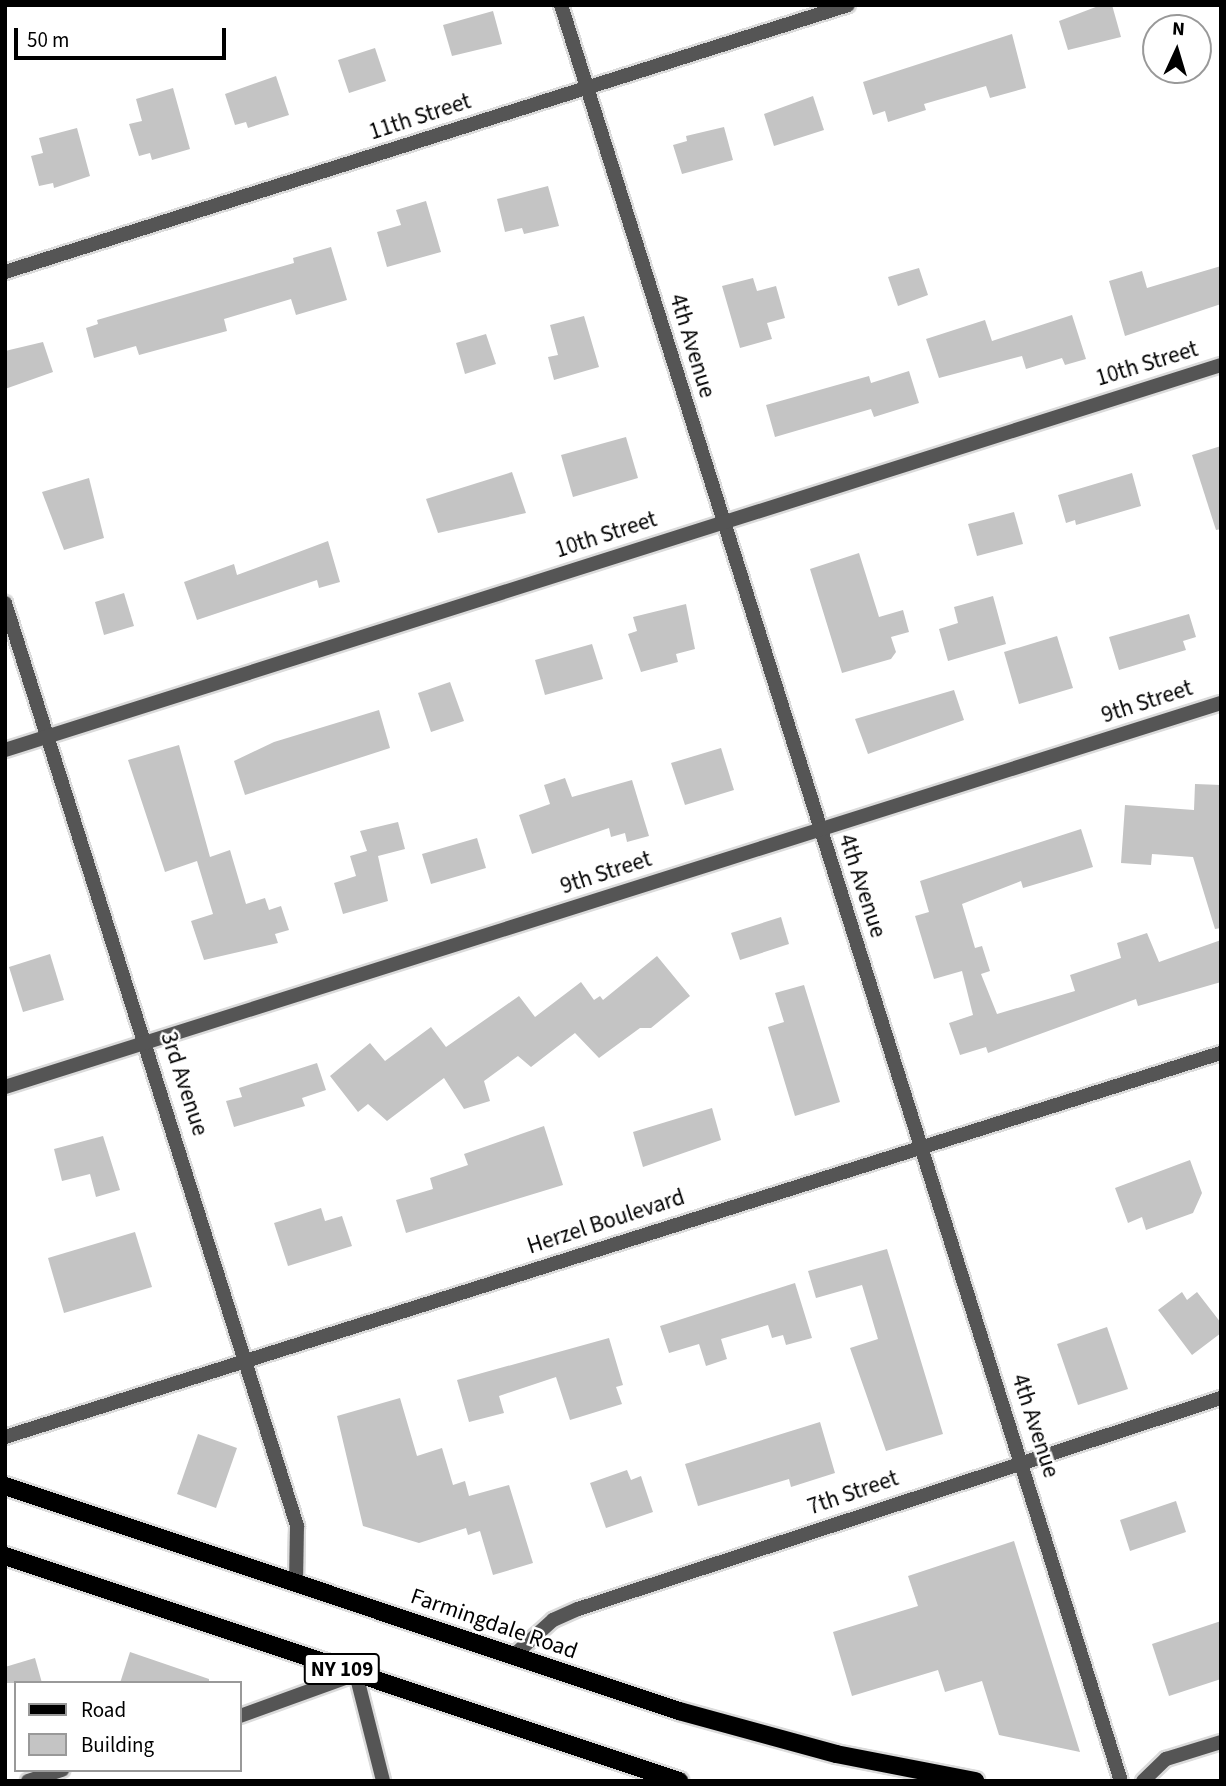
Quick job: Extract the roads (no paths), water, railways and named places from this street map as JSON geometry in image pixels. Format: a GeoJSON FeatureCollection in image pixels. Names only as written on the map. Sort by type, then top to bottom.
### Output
{"type":"FeatureCollection","features":[{"type":"Feature","properties":{"kind":"main road","name":"Farmingdale Road"},"geometry":{"type":"LineString","coordinates":[[5,1486],[729,1726],[836,1754],[975,1781]]}},
{"type":"Feature","properties":{"kind":"main road","name":"NY 109"},"geometry":{"type":"LineString","coordinates":[[5,1556],[679,1781]]}},
{"type":"Feature","properties":{"kind":"street","name":"4th Avenue"},"geometry":{"type":"LineString","coordinates":[[561,5],[920,1146],[1022,1460],[1121,1781]]}},
{"type":"Feature","properties":{"kind":"street","name":"11th Street"},"geometry":{"type":"LineString","coordinates":[[5,272],[848,5]]}},
{"type":"Feature","properties":{"kind":"street","name":"10th Street"},"geometry":{"type":"LineString","coordinates":[[5,750],[1221,365]]}},
{"type":"Feature","properties":{"kind":"street","name":"3rd Avenue"},"geometry":{"type":"LineString","coordinates":[[5,603],[147,1042],[299,1534],[296,1583]]}},
{"type":"Feature","properties":{"kind":"street","name":"9th Street"},"geometry":{"type":"LineString","coordinates":[[5,1087],[1221,703]]}},
{"type":"Feature","properties":{"kind":"street","name":"Herzel Boulevard"},"geometry":{"type":"LineString","coordinates":[[5,1437],[920,1146],[1221,1054]]}},
{"type":"Feature","properties":{"kind":"street","name":"7th Street"},"geometry":{"type":"LineString","coordinates":[[513,1656],[533,1635],[571,1612],[1022,1460],[1221,1398]]}},
{"type":"Feature","properties":{"kind":"street"},"geometry":{"type":"LineString","coordinates":[[242,1715],[356,1674],[383,1781]]}},
{"type":"Feature","properties":{"kind":"street"},"geometry":{"type":"LineString","coordinates":[[1143,1781],[1166,1759],[1221,1742]]}},
{"type":"Feature","properties":{"kind":"street"},"geometry":{"type":"LineString","coordinates":[[28,1781],[56,1772]]}}]}
